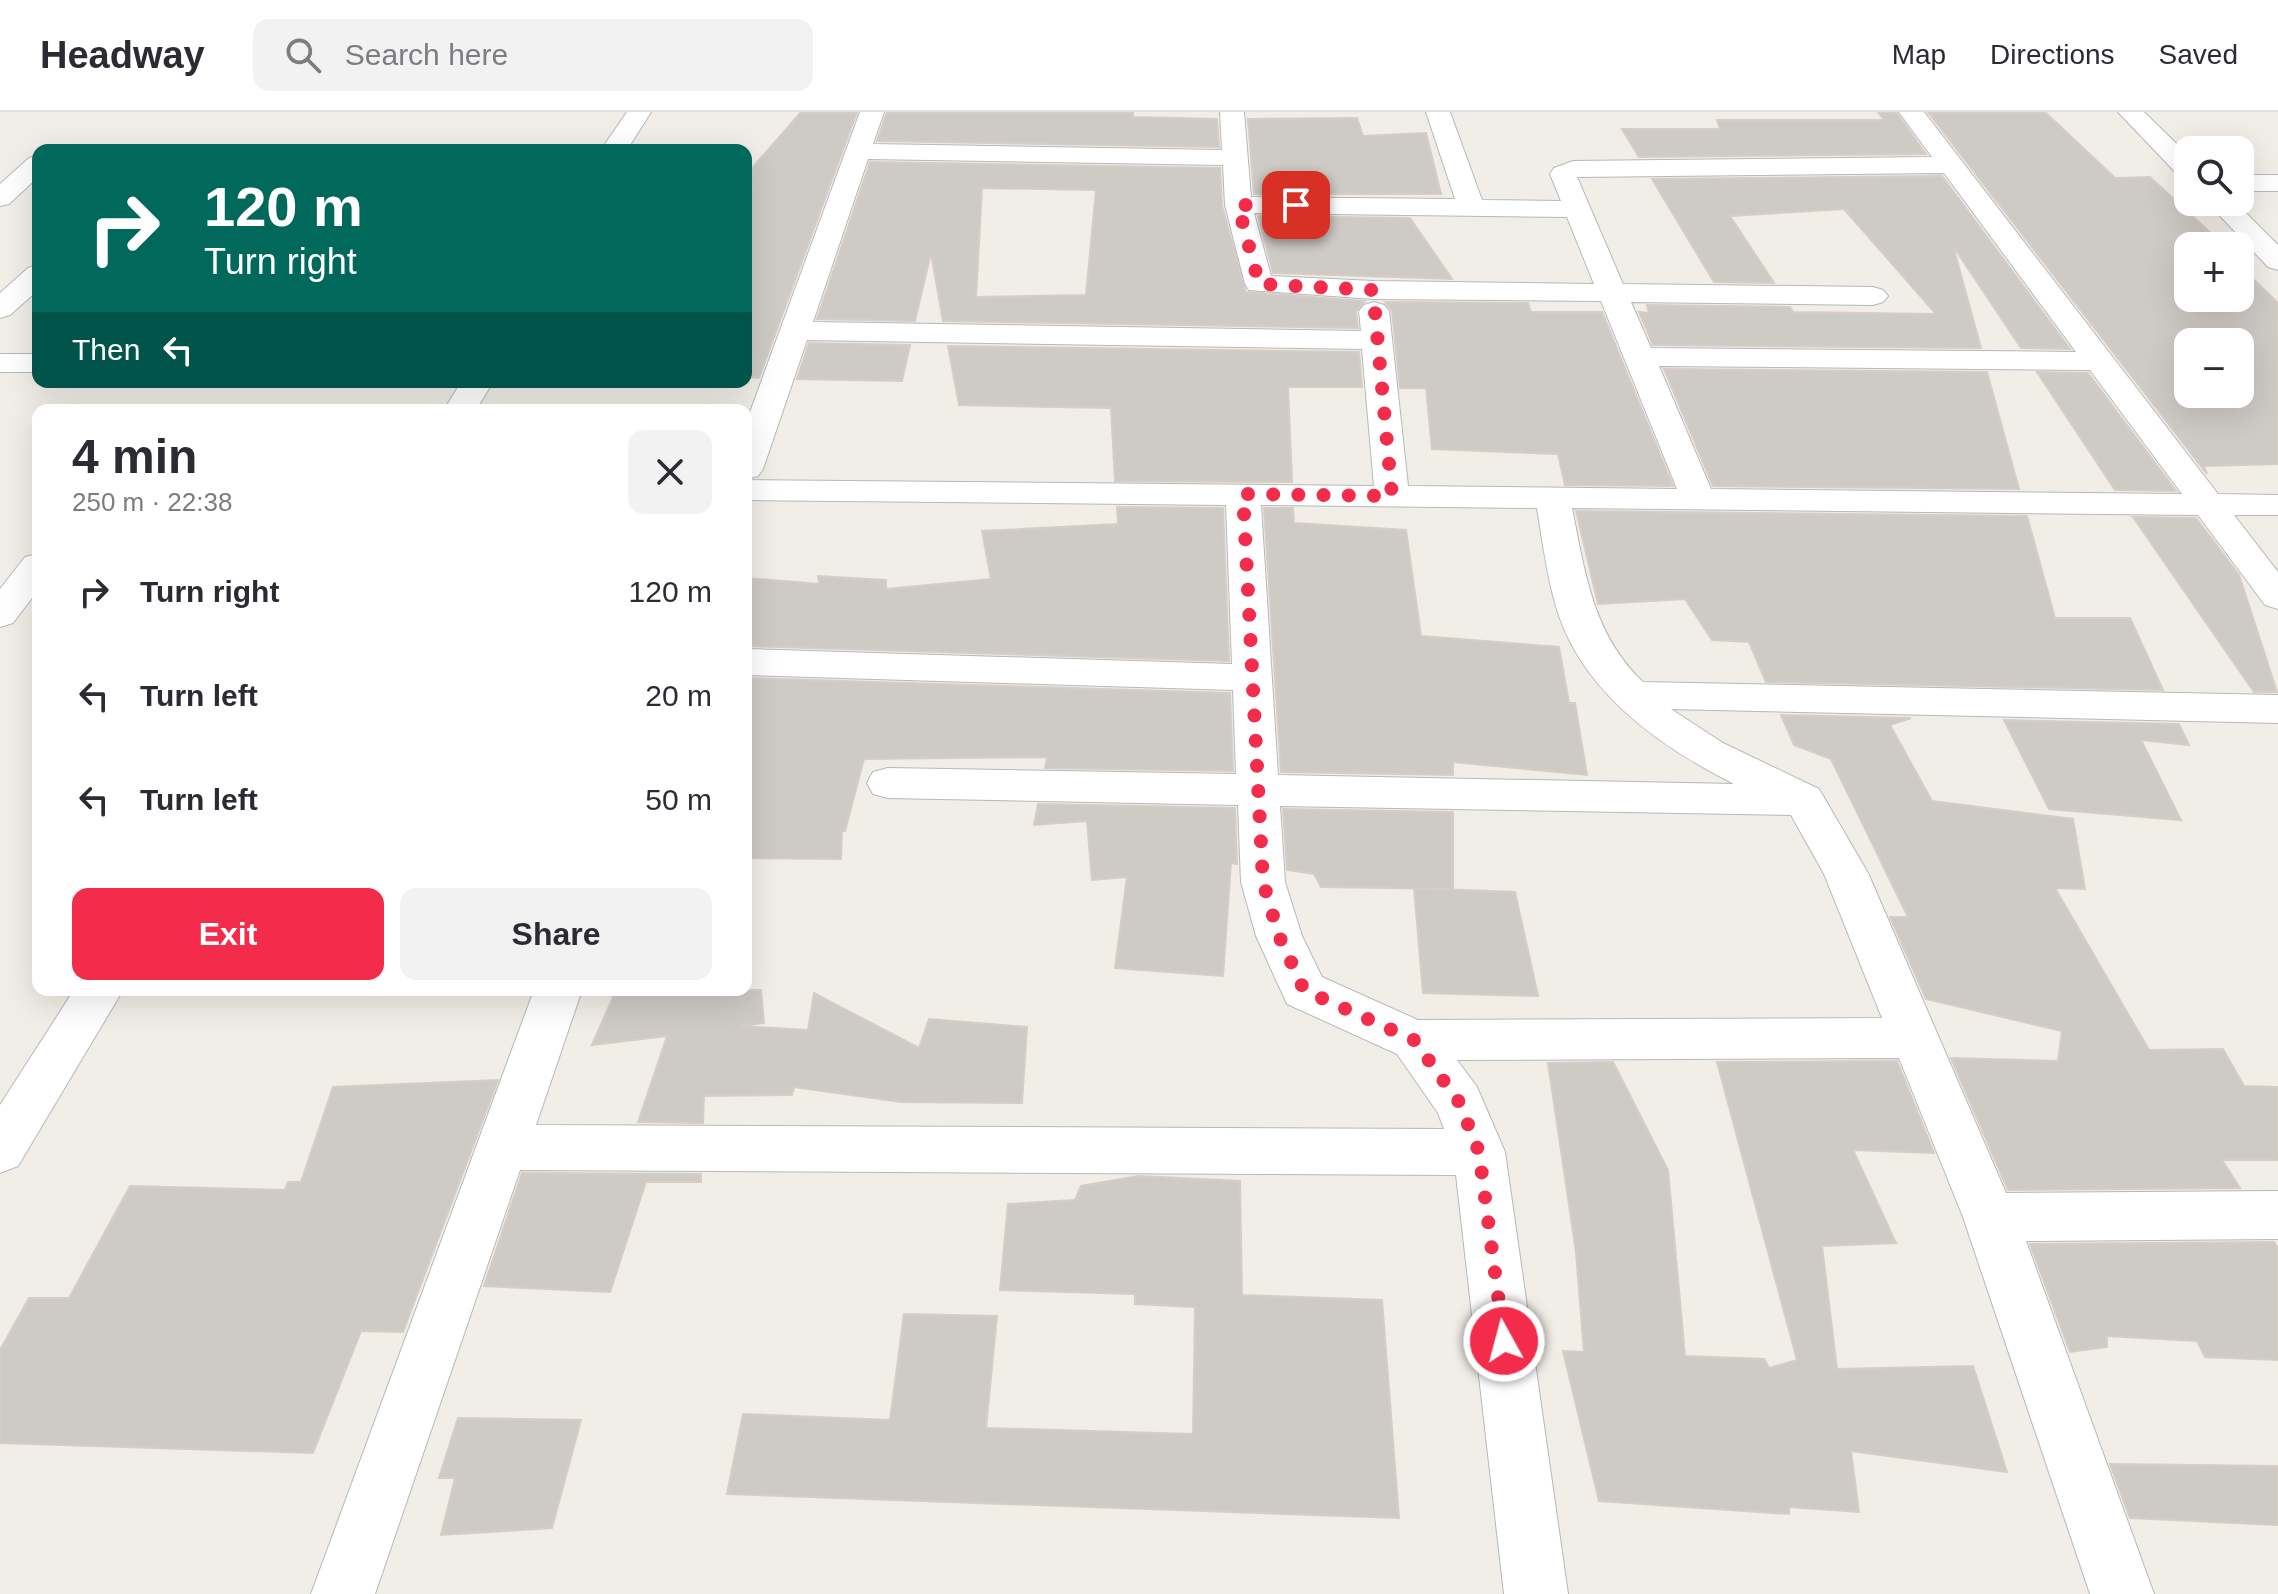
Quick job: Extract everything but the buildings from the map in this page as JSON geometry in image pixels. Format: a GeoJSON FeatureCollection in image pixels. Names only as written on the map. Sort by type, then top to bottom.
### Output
{"type":"FeatureCollection","features":[{"type":"Feature","properties":{"kind":"street"},"geometry":{"type":"LineString","coordinates":[[618,144],[639,112]]}},
{"type":"Feature","properties":{"kind":"street"},"geometry":{"type":"LineString","coordinates":[[752,452],[872,112]]}},
{"type":"Feature","properties":{"kind":"street"},"geometry":{"type":"LineString","coordinates":[[1232,112],[1238,205],[1259,284],[1253,338]]}},
{"type":"Feature","properties":{"kind":"street"},"geometry":{"type":"LineString","coordinates":[[1438,112],[1471,208]]}},
{"type":"Feature","properties":{"kind":"street"},"geometry":{"type":"LineString","coordinates":[[1911,112],[2278,597]]}},
{"type":"Feature","properties":{"kind":"street"},"geometry":{"type":"LineString","coordinates":[[2130,112],[2174,156]]}},
{"type":"Feature","properties":{"kind":"street"},"geometry":{"type":"LineString","coordinates":[[859,151],[1235,158]]}},
{"type":"Feature","properties":{"kind":"street"},"geometry":{"type":"LineString","coordinates":[[1698,499],[1563,174],[1573,169],[1950,165]]}},
{"type":"Feature","properties":{"kind":"street"},"geometry":{"type":"LineString","coordinates":[[0,198],[32,169]]}},
{"type":"Feature","properties":{"kind":"street"},"geometry":{"type":"LineString","coordinates":[[2254,183],[2278,183]]}},
{"type":"Feature","properties":{"kind":"street"},"geometry":{"type":"LineString","coordinates":[[1238,205],[1578,209]]}},
{"type":"Feature","properties":{"kind":"street"},"geometry":{"type":"LineString","coordinates":[[2234,216],[2278,261]]}},
{"type":"Feature","properties":{"kind":"street"},"geometry":{"type":"LineString","coordinates":[[0,309],[32,280]]}},
{"type":"Feature","properties":{"kind":"street"},"geometry":{"type":"LineString","coordinates":[[1259,284],[1373,290],[1873,296]]}},
{"type":"Feature","properties":{"kind":"street"},"geometry":{"type":"LineString","coordinates":[[1373,290],[1392,496]]}},
{"type":"Feature","properties":{"kind":"street"},"geometry":{"type":"LineString","coordinates":[[795,331],[1376,340]]}},
{"type":"Feature","properties":{"kind":"street"},"geometry":{"type":"LineString","coordinates":[[1639,357],[2098,361]]}},
{"type":"Feature","properties":{"kind":"street"},"geometry":{"type":"LineString","coordinates":[[0,363],[32,363]]}},
{"type":"Feature","properties":{"kind":"street"},"geometry":{"type":"LineString","coordinates":[[752,490],[2278,505]]}},
{"type":"Feature","properties":{"kind":"street"},"geometry":{"type":"LineString","coordinates":[[1243,494],[1263,882],[1279,936],[1304,990],[1414,1040],[1916,1038]]}},
{"type":"Feature","properties":{"kind":"street"},"geometry":{"type":"LineString","coordinates":[[1552,497],[1573,602],[1593,649],[1614,677],[1657,719],[1708,753],[1804,800],[1846,873],[1990,1217],[2122,1594]]}},
{"type":"Feature","properties":{"kind":"street"},"geometry":{"type":"LineString","coordinates":[[4,604],[32,572]]}},
{"type":"Feature","properties":{"kind":"street"},"geometry":{"type":"LineString","coordinates":[[752,662],[1252,678]]}},
{"type":"Feature","properties":{"kind":"street"},"geometry":{"type":"LineString","coordinates":[[1634,695],[2278,709]]}},
{"type":"Feature","properties":{"kind":"street"},"geometry":{"type":"LineString","coordinates":[[888,783],[1804,800]]}},
{"type":"Feature","properties":{"kind":"street"},"geometry":{"type":"LineString","coordinates":[[0,1150],[16,1095],[94,996]]}},
{"type":"Feature","properties":{"kind":"street"},"geometry":{"type":"LineString","coordinates":[[343,1594],[556,996]]}},
{"type":"Feature","properties":{"kind":"street"},"geometry":{"type":"LineString","coordinates":[[1414,1040],[1459,1102],[1479,1152],[1536,1594]]}},
{"type":"Feature","properties":{"kind":"street"},"geometry":{"type":"LineString","coordinates":[[500,1147],[1479,1152]]}},
{"type":"Feature","properties":{"kind":"street"},"geometry":{"type":"LineString","coordinates":[[1990,1217],[2278,1215]]}},
{"type":"Feature","properties":{"kind":"route"},"geometry":{"type":"LineString","coordinates":[[1296,205],[1238,205],[1259,284],[1373,290],[1392,496],[1243,494],[1263,882],[1279,936],[1304,990],[1414,1040],[1459,1102],[1479,1152],[1504,1341]]}}]}
